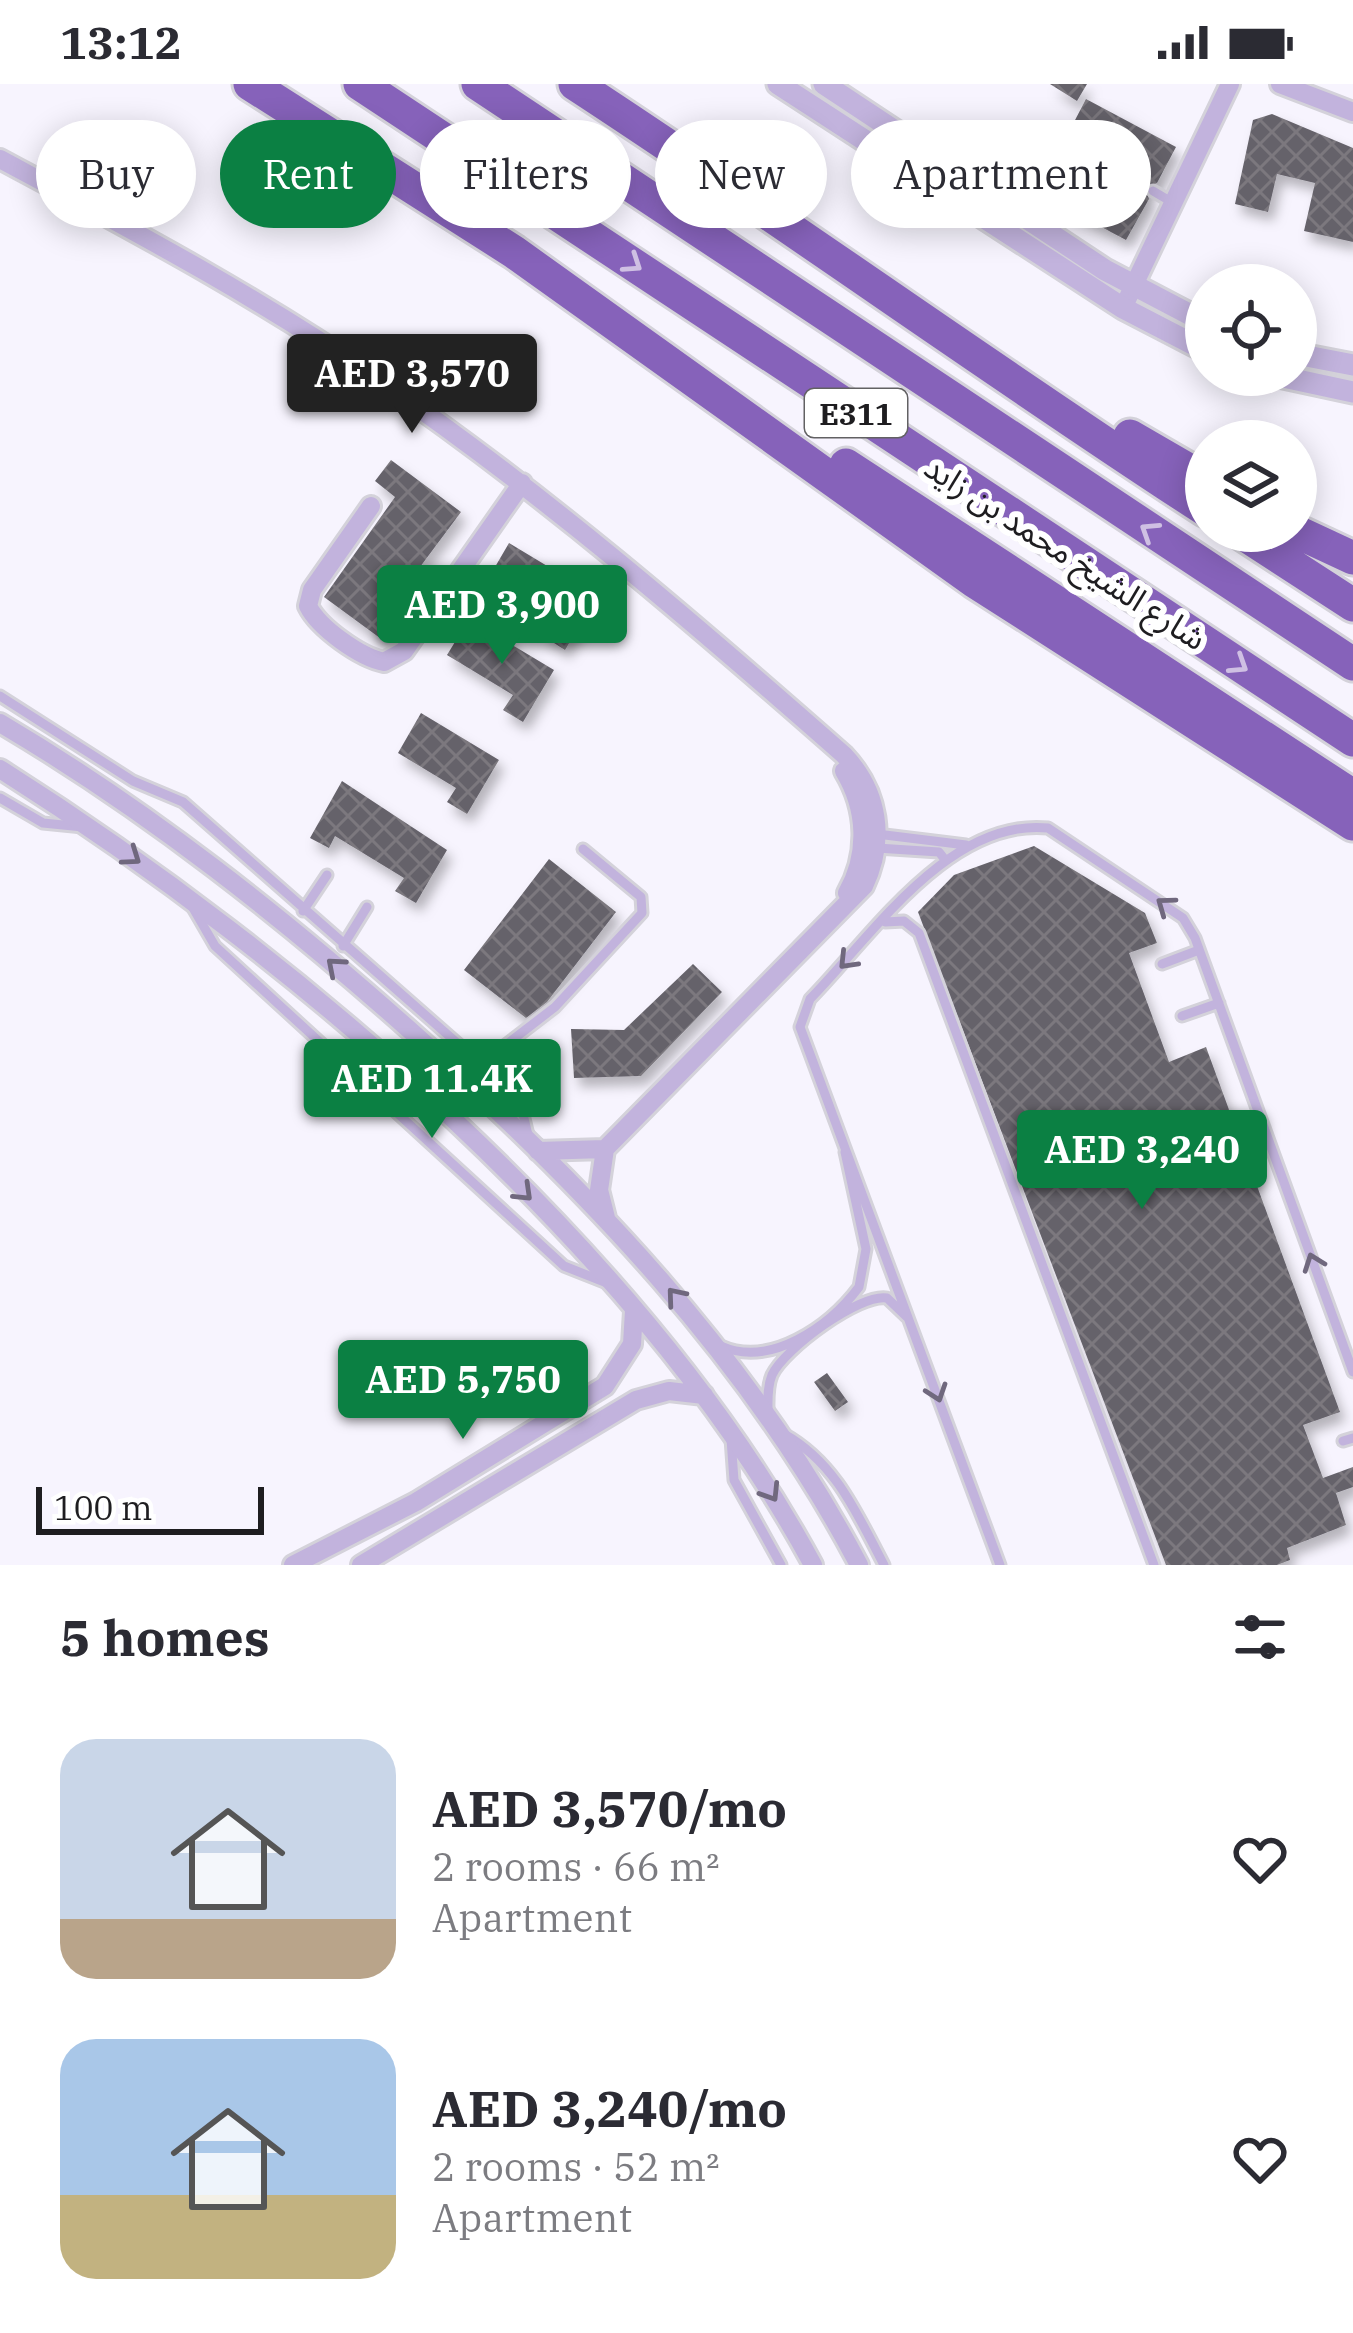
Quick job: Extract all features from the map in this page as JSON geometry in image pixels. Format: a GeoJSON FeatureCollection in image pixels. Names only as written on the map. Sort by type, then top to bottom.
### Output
{"type":"FeatureCollection","features":[{"type":"Feature","properties":{"kind":"highway"},"geometry":{"type":"LineString","coordinates":[[250,84],[447,207],[974,581],[1353,824]]}},
{"type":"Feature","properties":{"kind":"highway","name":"شارع الشيخ محمد بن زايد"},"geometry":{"type":"LineString","coordinates":[[361,84],[1353,740]]}},
{"type":"Feature","properties":{"kind":"highway","name":"شارع الشيخ محمد بن زايد"},"geometry":{"type":"LineString","coordinates":[[478,84],[1353,664]]}},
{"type":"Feature","properties":{"kind":"highway"},"geometry":{"type":"LineString","coordinates":[[575,84],[936,327],[998,376],[1185,496]]}},
{"type":"Feature","properties":{"kind":"highway"},"geometry":{"type":"LineString","coordinates":[[936,327],[1185,468]]}},
{"type":"Feature","properties":{"kind":"highway"},"geometry":{"type":"LineString","coordinates":[[628,335],[784,425],[1353,796]]}},
{"type":"Feature","properties":{"kind":"highway"},"geometry":{"type":"LineString","coordinates":[[1317,541],[1353,558]]}},
{"type":"Feature","properties":{"kind":"highway"},"geometry":{"type":"LineString","coordinates":[[1271,552],[1353,605]]}},
{"type":"Feature","properties":{"kind":"highway"},"geometry":{"type":"LineString","coordinates":[[1236,748],[1353,848]]}},
{"type":"Feature","properties":{"kind":"street"},"geometry":{"type":"LineString","coordinates":[[778,84],[1123,308],[1185,340]]}},
{"type":"Feature","properties":{"kind":"street"},"geometry":{"type":"LineString","coordinates":[[824,84],[1134,287],[1185,312]]}},
{"type":"Feature","properties":{"kind":"street"},"geometry":{"type":"LineString","coordinates":[[1123,308],[1228,94],[1245,84]]}},
{"type":"Feature","properties":{"kind":"street"},"geometry":{"type":"LineString","coordinates":[[1281,84],[1353,112]]}},
{"type":"Feature","properties":{"kind":"street"},"geometry":{"type":"LineString","coordinates":[[0,159],[298,327],[522,483],[860,775],[874,809],[877,841],[857,897],[604,1149],[598,1177],[605,1217]]}},
{"type":"Feature","properties":{"kind":"street"},"geometry":{"type":"LineString","coordinates":[[1317,358],[1353,365]]}},
{"type":"Feature","properties":{"kind":"street"},"geometry":{"type":"LineString","coordinates":[[1317,384],[1353,392]]}},
{"type":"Feature","properties":{"kind":"street"},"geometry":{"type":"LineString","coordinates":[[370,506],[312,590],[308,606],[317,620],[370,658],[384,662],[404,651],[522,483]]}},
{"type":"Feature","properties":{"kind":"street"},"geometry":{"type":"LineString","coordinates":[[0,723],[111,794],[258,901],[396,1018],[535,1148],[605,1217],[713,1342],[772,1424],[859,1565]]}},
{"type":"Feature","properties":{"kind":"street"},"geometry":{"type":"LineString","coordinates":[[812,730],[850,780],[862,824],[853,883],[822,932]]}},
{"type":"Feature","properties":{"kind":"street"},"geometry":{"type":"LineString","coordinates":[[0,769],[189,897],[389,1064],[573,1240],[704,1395],[813,1565]]}},
{"type":"Feature","properties":{"kind":"street"},"geometry":{"type":"LineString","coordinates":[[535,1148],[604,1149]]}},
{"type":"Feature","properties":{"kind":"street"},"geometry":{"type":"LineString","coordinates":[[292,1565],[416,1502],[605,1386],[632,1344],[634,1311]]}},
{"type":"Feature","properties":{"kind":"street"},"geometry":{"type":"LineString","coordinates":[[361,1565],[636,1400],[669,1390],[704,1395]]}},
{"type":"Feature","properties":{"kind":"lane"},"geometry":{"type":"LineString","coordinates":[[1153,191],[1175,204]]}},
{"type":"Feature","properties":{"kind":"lane"},"geometry":{"type":"LineString","coordinates":[[0,696],[134,781],[183,802],[517,1099],[535,1148]]}},
{"type":"Feature","properties":{"kind":"lane"},"geometry":{"type":"LineString","coordinates":[[0,798],[43,823],[88,827]]}},
{"type":"Feature","properties":{"kind":"lane"},"geometry":{"type":"LineString","coordinates":[[1000,1565],[803,1037],[801,1017],[810,999],[946,861],[972,846],[1024,829],[1060,832],[1174,910],[1199,950],[1353,1372]]}},
{"type":"Feature","properties":{"kind":"lane"},"geometry":{"type":"LineString","coordinates":[[877,841],[972,846]]}},
{"type":"Feature","properties":{"kind":"lane"},"geometry":{"type":"LineString","coordinates":[[877,841],[939,852],[946,861]]}},
{"type":"Feature","properties":{"kind":"lane"},"geometry":{"type":"LineString","coordinates":[[481,1064],[554,1007],[642,913],[641,897],[584,849]]}},
{"type":"Feature","properties":{"kind":"lane"},"geometry":{"type":"LineString","coordinates":[[303,911],[327,875]]}},
{"type":"Feature","properties":{"kind":"lane"},"geometry":{"type":"LineString","coordinates":[[189,897],[215,946],[563,1266],[609,1283]]}},
{"type":"Feature","properties":{"kind":"lane"},"geometry":{"type":"LineString","coordinates":[[343,946],[367,907]]}},
{"type":"Feature","properties":{"kind":"lane"},"geometry":{"type":"LineString","coordinates":[[885,922],[904,921],[919,933],[1154,1565]]}},
{"type":"Feature","properties":{"kind":"lane"},"geometry":{"type":"LineString","coordinates":[[1162,964],[1199,950]]}},
{"type":"Feature","properties":{"kind":"lane"},"geometry":{"type":"LineString","coordinates":[[1182,1016],[1219,1003]]}},
{"type":"Feature","properties":{"kind":"lane"},"geometry":{"type":"LineString","coordinates":[[713,1342],[747,1355],[777,1351],[859,1287],[866,1249],[844,1140]]}},
{"type":"Feature","properties":{"kind":"lane"},"geometry":{"type":"LineString","coordinates":[[884,1565],[833,1473],[814,1452],[772,1424],[769,1383],[777,1367],[865,1298],[896,1303],[917,1333]]}},
{"type":"Feature","properties":{"kind":"lane"},"geometry":{"type":"LineString","coordinates":[[732,1434],[729,1455],[734,1480],[781,1565]]}},
{"type":"Feature","properties":{"kind":"building"},"geometry":{"type":"Polygon","coordinates":[[[1050,84],[1087,84],[1077,101],[1050,84]]]}},
{"type":"Feature","properties":{"kind":"building"},"geometry":{"type":"Polygon","coordinates":[[[1086,99],[1125,120],[1075,120],[1086,99]]]}},
{"type":"Feature","properties":{"kind":"building"},"geometry":{"type":"Polygon","coordinates":[[[1272,114],[1353,148],[1353,242],[1304,231],[1315,183],[1277,174],[1268,212],[1235,204],[1253,120],[1272,114]]]}},
{"type":"Feature","properties":{"kind":"building"},"geometry":{"type":"Polygon","coordinates":[[[1151,134],[1176,147],[1157,183],[1151,186],[1151,134]]]}},
{"type":"Feature","properties":{"kind":"building"},"geometry":{"type":"Polygon","coordinates":[[[1103,228],[1133,228],[1126,240],[1103,228]]]}},
{"type":"Feature","properties":{"kind":"building"},"geometry":{"type":"Polygon","coordinates":[[[391,460],[461,512],[382,618],[394,627],[384,641],[324,597],[395,497],[375,481],[391,460]]]}},
{"type":"Feature","properties":{"kind":"building"},"geometry":{"type":"Polygon","coordinates":[[[509,543],[597,596],[565,650],[543,636],[553,618],[488,579],[509,543]]]}},
{"type":"Feature","properties":{"kind":"building"},"geometry":{"type":"Polygon","coordinates":[[[469,619],[554,670],[523,722],[503,710],[513,695],[447,655],[469,619]]]}},
{"type":"Feature","properties":{"kind":"building"},"geometry":{"type":"Polygon","coordinates":[[[421,713],[499,760],[467,814],[447,802],[456,788],[398,753],[421,713]]]}},
{"type":"Feature","properties":{"kind":"building"},"geometry":{"type":"Polygon","coordinates":[[[342,781],[447,850],[416,903],[395,891],[404,878],[335,836],[329,848],[310,838],[342,781]]]}},
{"type":"Feature","properties":{"kind":"building"},"geometry":{"type":"Polygon","coordinates":[[[1034,846],[1145,913],[1157,943],[1129,953],[1169,1062],[1206,1047],[1340,1412],[1303,1425],[1323,1478],[1353,1467],[1353,1487],[1336,1493],[1346,1525],[1287,1548],[1290,1560],[1277,1565],[1166,1565],[918,912],[954,875],[1034,846]]]}},
{"type":"Feature","properties":{"kind":"building"},"geometry":{"type":"Polygon","coordinates":[[[549,859],[616,912],[547,1002],[526,1018],[464,970],[549,859]]]}},
{"type":"Feature","properties":{"kind":"building"},"geometry":{"type":"Polygon","coordinates":[[[693,964],[722,992],[641,1076],[574,1078],[571,1029],[624,1030],[693,964]]]}},
{"type":"Feature","properties":{"kind":"building"},"geometry":{"type":"Polygon","coordinates":[[[827,1373],[848,1402],[835,1411],[814,1382],[827,1373]]]}}]}
